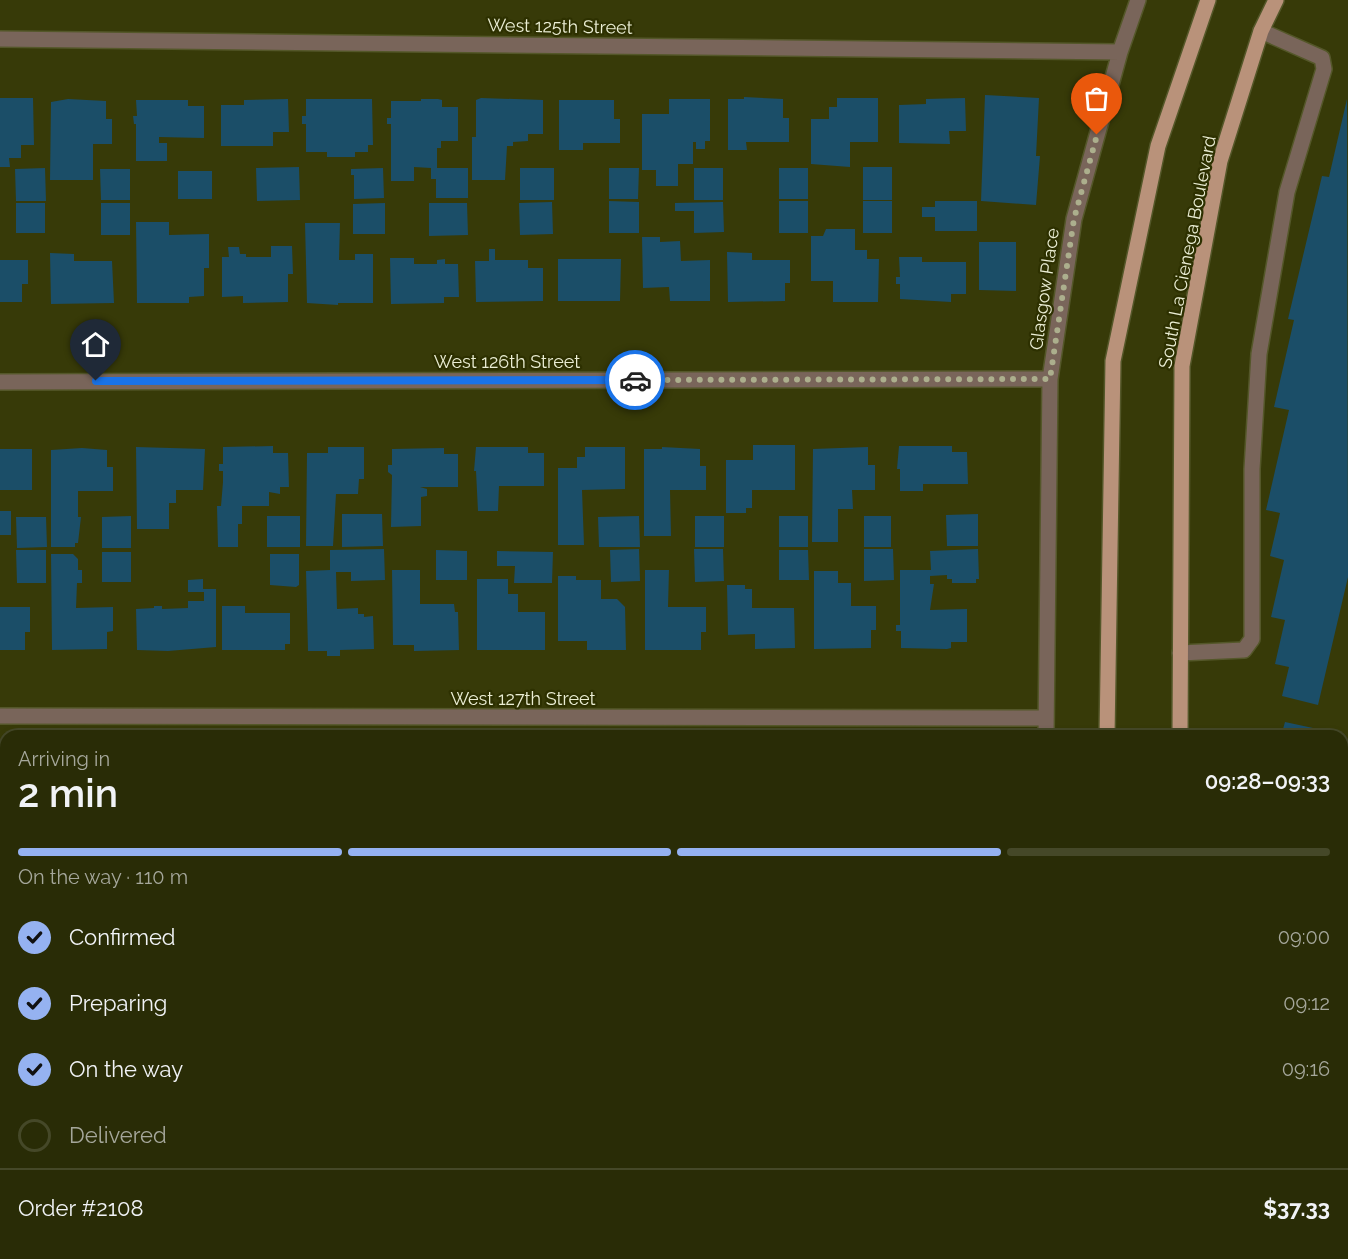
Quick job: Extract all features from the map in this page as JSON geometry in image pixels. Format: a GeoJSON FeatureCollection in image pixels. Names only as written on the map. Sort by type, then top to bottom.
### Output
{"type":"FeatureCollection","features":[{"type":"Feature","properties":{"kind":"main road"},"geometry":{"type":"LineString","coordinates":[[1107,730],[1113,361],[1158,146],[1208,0]]}},
{"type":"Feature","properties":{"kind":"main road","name":"South La Cienega Boulevard"},"geometry":{"type":"LineString","coordinates":[[1180,730],[1182,366],[1220,161],[1261,31],[1276,0]]}},
{"type":"Feature","properties":{"kind":"street","name":"Glasgow Place"},"geometry":{"type":"LineString","coordinates":[[1046,730],[1050,379],[1074,219],[1120,52],[1138,0]]}},
{"type":"Feature","properties":{"kind":"street"},"geometry":{"type":"LineString","coordinates":[[1180,653],[1244,650],[1252,639],[1252,469],[1259,354],[1287,192],[1324,69],[1322,58],[1261,31]]}},
{"type":"Feature","properties":{"kind":"street","name":"West 125th Street"},"geometry":{"type":"LineString","coordinates":[[0,39],[1120,52]]}},
{"type":"Feature","properties":{"kind":"street","name":"West 126th Street"},"geometry":{"type":"LineString","coordinates":[[0,382],[1050,379]]}},
{"type":"Feature","properties":{"kind":"street","name":"West 127th Street"},"geometry":{"type":"LineString","coordinates":[[0,716],[1046,718]]}},
{"type":"Feature","properties":{"kind":"building"},"geometry":{"type":"Polygon","coordinates":[[[985,95],[1039,98],[1036,156],[1040,156],[1036,205],[981,201],[985,95]]]}},
{"type":"Feature","properties":{"kind":"building"},"geometry":{"type":"Polygon","coordinates":[[[744,97],[783,99],[783,118],[789,118],[789,142],[746,142],[747,150],[728,150],[728,99],[744,99],[744,97]]]}},
{"type":"Feature","properties":{"kind":"building"},"geometry":{"type":"Polygon","coordinates":[[[0,98],[33,98],[34,145],[21,145],[21,158],[9,158],[10,167],[0,167],[0,98]]]}},
{"type":"Feature","properties":{"kind":"building"},"geometry":{"type":"Polygon","coordinates":[[[481,98],[543,100],[543,134],[528,134],[528,141],[513,142],[513,146],[507,146],[505,180],[472,180],[472,137],[476,137],[476,100],[481,98]]]}},
{"type":"Feature","properties":{"kind":"building"},"geometry":{"type":"Polygon","coordinates":[[[837,98],[878,98],[878,142],[850,142],[850,167],[811,164],[811,119],[829,119],[829,107],[837,107],[837,98]]]}},
{"type":"Feature","properties":{"kind":"building"},"geometry":{"type":"Polygon","coordinates":[[[965,98],[966,131],[949,131],[950,144],[899,143],[899,105],[926,104],[926,99],[965,98]]]}},
{"type":"Feature","properties":{"kind":"building"},"geometry":{"type":"Polygon","coordinates":[[[68,99],[106,101],[106,119],[112,119],[112,144],[93,144],[93,180],[50,180],[51,102],[68,99]]]}},
{"type":"Feature","properties":{"kind":"building"},"geometry":{"type":"Polygon","coordinates":[[[288,99],[289,132],[273,132],[273,146],[221,146],[221,105],[244,105],[244,100],[288,99]]]}},
{"type":"Feature","properties":{"kind":"building"},"geometry":{"type":"Polygon","coordinates":[[[306,99],[372,99],[373,145],[368,145],[368,152],[355,152],[355,157],[327,157],[327,152],[306,152],[306,124],[302,124],[302,116],[306,116],[306,99]]]}},
{"type":"Feature","properties":{"kind":"building"},"geometry":{"type":"Polygon","coordinates":[[[421,99],[438,99],[442,100],[442,107],[458,107],[458,141],[441,141],[441,148],[437,148],[437,168],[468,168],[468,198],[436,198],[436,179],[431,179],[431,168],[414,167],[414,181],[391,181],[391,124],[387,124],[387,118],[391,118],[391,101],[421,101],[421,99]]]}},
{"type":"Feature","properties":{"kind":"building"},"geometry":{"type":"Polygon","coordinates":[[[669,99],[710,99],[710,141],[705,141],[705,149],[696,149],[696,142],[693,142],[693,164],[678,164],[678,186],[656,186],[656,170],[642,170],[642,114],[669,114],[669,99]]]}},
{"type":"Feature","properties":{"kind":"building"},"geometry":{"type":"Polygon","coordinates":[[[1347,99],[1348,577],[1318,705],[1282,696],[1289,667],[1275,664],[1285,620],[1271,617],[1284,560],[1270,556],[1280,513],[1266,510],[1289,410],[1274,407],[1294,320],[1288,319],[1322,176],[1329,177],[1347,99]]]}},
{"type":"Feature","properties":{"kind":"building"},"geometry":{"type":"Polygon","coordinates":[[[136,100],[188,100],[188,106],[204,106],[204,138],[159,137],[159,143],[167,143],[167,161],[136,161],[136,124],[134,124],[133,116],[137,116],[136,100]]]}},
{"type":"Feature","properties":{"kind":"building"},"geometry":{"type":"Polygon","coordinates":[[[559,100],[614,100],[614,119],[620,119],[620,143],[583,143],[583,150],[559,150],[559,100]]]}},
{"type":"Feature","properties":{"kind":"building"},"geometry":{"type":"Polygon","coordinates":[[[299,167],[300,200],[257,201],[256,168],[299,167]]]}},
{"type":"Feature","properties":{"kind":"building"},"geometry":{"type":"Polygon","coordinates":[[[863,167],[892,167],[892,200],[863,200],[863,167]]]}},
{"type":"Feature","properties":{"kind":"building"},"geometry":{"type":"Polygon","coordinates":[[[45,168],[46,201],[16,201],[15,169],[45,168]]]}},
{"type":"Feature","properties":{"kind":"building"},"geometry":{"type":"Polygon","coordinates":[[[383,168],[384,198],[354,199],[354,175],[351,175],[351,169],[383,168]]]}},
{"type":"Feature","properties":{"kind":"building"},"geometry":{"type":"Polygon","coordinates":[[[520,168],[554,168],[554,200],[520,200],[520,168]]]}},
{"type":"Feature","properties":{"kind":"building"},"geometry":{"type":"Polygon","coordinates":[[[609,168],[639,168],[638,199],[609,199],[609,168]]]}},
{"type":"Feature","properties":{"kind":"building"},"geometry":{"type":"Polygon","coordinates":[[[694,168],[723,168],[723,200],[694,200],[694,168]]]}},
{"type":"Feature","properties":{"kind":"building"},"geometry":{"type":"Polygon","coordinates":[[[779,168],[808,168],[808,199],[779,199],[779,168]]]}},
{"type":"Feature","properties":{"kind":"building"},"geometry":{"type":"Polygon","coordinates":[[[100,169],[130,169],[130,200],[101,200],[100,169]]]}},
{"type":"Feature","properties":{"kind":"building"},"geometry":{"type":"Polygon","coordinates":[[[178,171],[212,171],[212,199],[178,199],[178,171]]]}},
{"type":"Feature","properties":{"kind":"building"},"geometry":{"type":"Polygon","coordinates":[[[609,201],[639,202],[639,233],[609,233],[609,201]]]}},
{"type":"Feature","properties":{"kind":"building"},"geometry":{"type":"Polygon","coordinates":[[[779,201],[808,201],[808,233],[779,233],[779,201]]]}},
{"type":"Feature","properties":{"kind":"building"},"geometry":{"type":"Polygon","coordinates":[[[863,201],[892,201],[892,233],[863,233],[863,201]]]}},
{"type":"Feature","properties":{"kind":"building"},"geometry":{"type":"Polygon","coordinates":[[[935,201],[977,201],[977,231],[935,231],[935,217],[922,217],[922,207],[935,207],[935,201]]]}},
{"type":"Feature","properties":{"kind":"building"},"geometry":{"type":"Polygon","coordinates":[[[552,202],[553,234],[520,235],[519,203],[552,202]]]}},
{"type":"Feature","properties":{"kind":"building"},"geometry":{"type":"Polygon","coordinates":[[[723,202],[724,232],[694,233],[694,211],[675,211],[675,203],[723,202]]]}},
{"type":"Feature","properties":{"kind":"building"},"geometry":{"type":"Polygon","coordinates":[[[16,203],[45,203],[45,233],[16,233],[16,203]]]}},
{"type":"Feature","properties":{"kind":"building"},"geometry":{"type":"Polygon","coordinates":[[[101,203],[130,203],[130,235],[101,235],[101,203]]]}},
{"type":"Feature","properties":{"kind":"building"},"geometry":{"type":"Polygon","coordinates":[[[385,203],[385,234],[353,234],[353,204],[385,203]]]}},
{"type":"Feature","properties":{"kind":"building"},"geometry":{"type":"Polygon","coordinates":[[[429,203],[467,203],[468,235],[429,236],[429,203]]]}},
{"type":"Feature","properties":{"kind":"building"},"geometry":{"type":"Polygon","coordinates":[[[136,222],[169,222],[169,235],[209,234],[209,268],[204,268],[204,296],[189,297],[189,303],[137,303],[136,222]]]}},
{"type":"Feature","properties":{"kind":"building"},"geometry":{"type":"Polygon","coordinates":[[[305,223],[340,223],[339,260],[355,260],[355,254],[373,254],[373,303],[338,303],[338,305],[307,303],[305,223]]]}},
{"type":"Feature","properties":{"kind":"building"},"geometry":{"type":"Polygon","coordinates":[[[826,229],[855,229],[855,250],[867,250],[867,259],[879,259],[878,302],[833,302],[833,281],[811,281],[811,236],[823,236],[826,229]]]}},
{"type":"Feature","properties":{"kind":"building"},"geometry":{"type":"Polygon","coordinates":[[[642,237],[660,237],[660,242],[680,241],[681,261],[710,260],[710,301],[670,301],[669,287],[643,288],[642,237]]]}},
{"type":"Feature","properties":{"kind":"building"},"geometry":{"type":"Polygon","coordinates":[[[979,242],[1016,242],[1016,291],[979,290],[979,242]]]}},
{"type":"Feature","properties":{"kind":"building"},"geometry":{"type":"Polygon","coordinates":[[[271,246],[292,246],[293,274],[288,274],[288,302],[243,303],[243,296],[222,297],[222,257],[229,257],[228,247],[239,247],[240,254],[246,254],[246,257],[271,257],[271,246]]]}},
{"type":"Feature","properties":{"kind":"building"},"geometry":{"type":"Polygon","coordinates":[[[489,249],[495,249],[495,260],[528,260],[528,268],[543,268],[543,301],[476,302],[475,261],[489,261],[489,249]]]}},
{"type":"Feature","properties":{"kind":"building"},"geometry":{"type":"Polygon","coordinates":[[[727,252],[752,253],[752,260],[790,260],[790,283],[785,283],[785,301],[728,302],[727,252]]]}},
{"type":"Feature","properties":{"kind":"building"},"geometry":{"type":"Polygon","coordinates":[[[50,253],[74,254],[74,261],[112,261],[114,303],[51,304],[50,253]]]}},
{"type":"Feature","properties":{"kind":"building"},"geometry":{"type":"Polygon","coordinates":[[[899,257],[922,257],[922,262],[966,262],[966,294],[951,294],[951,302],[900,299],[900,284],[896,284],[896,277],[900,277],[899,257]]]}},
{"type":"Feature","properties":{"kind":"building"},"geometry":{"type":"Polygon","coordinates":[[[390,258],[414,258],[414,264],[437,264],[437,260],[445,259],[445,264],[458,264],[459,297],[444,297],[444,303],[391,304],[390,258]]]}},
{"type":"Feature","properties":{"kind":"building"},"geometry":{"type":"Polygon","coordinates":[[[558,259],[621,259],[620,301],[558,301],[558,259]]]}},
{"type":"Feature","properties":{"kind":"building"},"geometry":{"type":"Polygon","coordinates":[[[0,260],[28,260],[28,284],[22,284],[22,302],[0,302],[0,260]]]}},
{"type":"Feature","properties":{"kind":"building"},"geometry":{"type":"Polygon","coordinates":[[[753,445],[795,445],[795,490],[752,490],[752,508],[746,508],[746,513],[726,513],[726,460],[753,460],[753,445]]]}},
{"type":"Feature","properties":{"kind":"building"},"geometry":{"type":"Polygon","coordinates":[[[273,446],[273,453],[288,453],[289,487],[280,487],[280,494],[269,492],[269,506],[242,506],[242,524],[238,524],[238,547],[218,547],[217,506],[221,506],[223,482],[223,471],[219,471],[219,464],[223,464],[223,447],[273,446]]]}},
{"type":"Feature","properties":{"kind":"building"},"geometry":{"type":"Polygon","coordinates":[[[899,446],[952,446],[952,452],[967,452],[968,484],[923,484],[923,491],[900,491],[900,469],[897,469],[899,446]]]}},
{"type":"Feature","properties":{"kind":"building"},"geometry":{"type":"Polygon","coordinates":[[[136,447],[205,449],[203,490],[176,490],[176,503],[169,503],[169,529],[137,529],[136,447]]]}},
{"type":"Feature","properties":{"kind":"building"},"geometry":{"type":"Polygon","coordinates":[[[328,447],[364,447],[364,479],[359,479],[358,494],[336,494],[333,546],[306,546],[307,453],[328,453],[328,447]]]}},
{"type":"Feature","properties":{"kind":"building"},"geometry":{"type":"Polygon","coordinates":[[[476,447],[528,447],[528,453],[544,453],[544,486],[499,486],[498,511],[478,511],[476,471],[474,471],[476,447]]]}},
{"type":"Feature","properties":{"kind":"building"},"geometry":{"type":"Polygon","coordinates":[[[585,447],[625,447],[625,489],[582,490],[584,545],[558,545],[558,468],[577,468],[577,457],[585,457],[585,447]]]}},
{"type":"Feature","properties":{"kind":"building"},"geometry":{"type":"Polygon","coordinates":[[[662,447],[700,449],[700,466],[706,466],[706,490],[670,490],[671,536],[644,536],[644,449],[662,449],[662,447]]]}},
{"type":"Feature","properties":{"kind":"building"},"geometry":{"type":"Polygon","coordinates":[[[868,447],[868,465],[875,465],[875,490],[852,490],[853,509],[838,509],[838,542],[812,542],[813,449],[868,447]]]}},
{"type":"Feature","properties":{"kind":"building"},"geometry":{"type":"Polygon","coordinates":[[[82,448],[107,450],[107,467],[113,467],[113,491],[78,491],[78,517],[81,517],[78,543],[75,543],[75,547],[51,547],[51,450],[82,448]]]}},
{"type":"Feature","properties":{"kind":"building"},"geometry":{"type":"Polygon","coordinates":[[[444,448],[444,454],[458,454],[458,487],[420,487],[427,489],[427,496],[421,497],[421,526],[391,527],[392,475],[388,472],[388,465],[392,465],[392,449],[444,448]]]}},
{"type":"Feature","properties":{"kind":"building"},"geometry":{"type":"Polygon","coordinates":[[[0,449],[32,449],[32,490],[0,490],[0,449]]]}},
{"type":"Feature","properties":{"kind":"building"},"geometry":{"type":"Polygon","coordinates":[[[0,511],[11,511],[11,535],[0,535],[0,511]]]}},
{"type":"Feature","properties":{"kind":"building"},"geometry":{"type":"Polygon","coordinates":[[[342,514],[382,514],[383,546],[342,547],[342,514]]]}},
{"type":"Feature","properties":{"kind":"building"},"geometry":{"type":"Polygon","coordinates":[[[978,514],[978,546],[947,546],[946,515],[978,514]]]}},
{"type":"Feature","properties":{"kind":"building"},"geometry":{"type":"Polygon","coordinates":[[[131,516],[131,548],[102,548],[102,517],[131,516]]]}},
{"type":"Feature","properties":{"kind":"building"},"geometry":{"type":"Polygon","coordinates":[[[267,516],[300,516],[300,547],[267,547],[267,516]]]}},
{"type":"Feature","properties":{"kind":"building"},"geometry":{"type":"Polygon","coordinates":[[[639,516],[640,547],[599,547],[598,517],[639,516]]]}},
{"type":"Feature","properties":{"kind":"building"},"geometry":{"type":"Polygon","coordinates":[[[695,516],[724,516],[724,547],[695,547],[695,516]]]}},
{"type":"Feature","properties":{"kind":"building"},"geometry":{"type":"Polygon","coordinates":[[[779,516],[808,516],[808,547],[779,547],[779,516]]]}},
{"type":"Feature","properties":{"kind":"building"},"geometry":{"type":"Polygon","coordinates":[[[864,516],[891,516],[891,547],[864,547],[864,516]]]}},
{"type":"Feature","properties":{"kind":"building"},"geometry":{"type":"Polygon","coordinates":[[[16,517],[46,517],[47,547],[17,548],[16,517]]]}},
{"type":"Feature","properties":{"kind":"building"},"geometry":{"type":"Polygon","coordinates":[[[384,549],[385,580],[351,581],[351,572],[336,572],[337,609],[358,608],[358,614],[364,614],[364,617],[373,616],[374,649],[340,650],[340,656],[327,656],[327,651],[308,651],[306,571],[330,570],[330,550],[384,549]]]}},
{"type":"Feature","properties":{"kind":"building"},"geometry":{"type":"Polygon","coordinates":[[[639,549],[640,581],[611,582],[610,550],[639,549]]]}},
{"type":"Feature","properties":{"kind":"building"},"geometry":{"type":"Polygon","coordinates":[[[694,549],[723,549],[724,581],[695,582],[694,549]]]}},
{"type":"Feature","properties":{"kind":"building"},"geometry":{"type":"Polygon","coordinates":[[[864,549],[893,549],[894,580],[864,581],[864,549]]]}},
{"type":"Feature","properties":{"kind":"building"},"geometry":{"type":"Polygon","coordinates":[[[978,549],[979,579],[976,579],[976,583],[952,583],[952,579],[947,579],[947,575],[930,576],[930,584],[934,584],[930,610],[967,609],[967,642],[951,642],[951,648],[947,649],[901,648],[901,631],[896,631],[896,625],[900,625],[900,570],[931,570],[930,551],[978,549]]]}},
{"type":"Feature","properties":{"kind":"building"},"geometry":{"type":"Polygon","coordinates":[[[16,550],[46,550],[46,583],[17,583],[16,550]]]}},
{"type":"Feature","properties":{"kind":"building"},"geometry":{"type":"Polygon","coordinates":[[[436,550],[467,551],[467,580],[436,580],[436,550]]]}},
{"type":"Feature","properties":{"kind":"building"},"geometry":{"type":"Polygon","coordinates":[[[779,550],[808,550],[809,580],[779,580],[779,550]]]}},
{"type":"Feature","properties":{"kind":"building"},"geometry":{"type":"Polygon","coordinates":[[[497,551],[553,552],[552,583],[514,583],[515,566],[497,566],[497,551]]]}},
{"type":"Feature","properties":{"kind":"building"},"geometry":{"type":"Polygon","coordinates":[[[102,552],[131,552],[131,582],[102,582],[102,552]]]}},
{"type":"Feature","properties":{"kind":"building"},"geometry":{"type":"Polygon","coordinates":[[[51,554],[73,554],[78,559],[78,570],[82,570],[82,583],[77,583],[76,608],[113,607],[113,631],[107,632],[107,649],[52,650],[51,554]]]}},
{"type":"Feature","properties":{"kind":"building"},"geometry":{"type":"Polygon","coordinates":[[[270,554],[299,554],[299,585],[296,587],[270,585],[270,554]]]}},
{"type":"Feature","properties":{"kind":"building"},"geometry":{"type":"Polygon","coordinates":[[[392,570],[420,570],[420,604],[454,604],[455,612],[458,612],[459,650],[414,651],[414,645],[393,645],[392,570]]]}},
{"type":"Feature","properties":{"kind":"building"},"geometry":{"type":"Polygon","coordinates":[[[645,570],[669,570],[668,607],[706,607],[706,632],[701,632],[701,650],[645,650],[645,570]]]}},
{"type":"Feature","properties":{"kind":"building"},"geometry":{"type":"Polygon","coordinates":[[[814,571],[838,571],[838,583],[851,583],[851,606],[876,606],[876,630],[871,630],[871,648],[814,649],[814,571]]]}},
{"type":"Feature","properties":{"kind":"building"},"geometry":{"type":"Polygon","coordinates":[[[558,576],[576,576],[576,580],[601,580],[601,599],[617,599],[625,607],[626,650],[587,650],[587,641],[558,641],[558,576]]]}},
{"type":"Feature","properties":{"kind":"building"},"geometry":{"type":"Polygon","coordinates":[[[203,579],[203,589],[216,589],[216,647],[168,651],[137,650],[136,609],[154,608],[154,606],[162,606],[162,609],[188,608],[188,601],[204,601],[204,592],[188,592],[188,580],[203,579]]]}},
{"type":"Feature","properties":{"kind":"building"},"geometry":{"type":"Polygon","coordinates":[[[477,579],[508,579],[508,594],[518,594],[518,612],[545,612],[545,650],[477,650],[477,579]]]}},
{"type":"Feature","properties":{"kind":"building"},"geometry":{"type":"Polygon","coordinates":[[[727,585],[745,585],[745,589],[752,589],[752,608],[794,608],[795,648],[755,649],[755,634],[728,635],[727,585]]]}},
{"type":"Feature","properties":{"kind":"building"},"geometry":{"type":"Polygon","coordinates":[[[222,606],[245,606],[245,613],[290,613],[290,644],[285,644],[285,650],[222,650],[222,606]]]}},
{"type":"Feature","properties":{"kind":"building"},"geometry":{"type":"Polygon","coordinates":[[[0,607],[30,607],[30,632],[25,632],[25,650],[0,650],[0,607]]]}},
{"type":"Feature","properties":{"kind":"building"},"geometry":{"type":"Polygon","coordinates":[[[1285,722],[1313,728],[1312,730],[1283,730],[1285,722]]]}},
{"type":"Feature","properties":{"kind":"way so far"},"geometry":{"type":"LineString","coordinates":[[635,380],[1050,379],[1074,219],[1097,135]]}},
{"type":"Feature","properties":{"kind":"route"},"geometry":{"type":"LineString","coordinates":[[96,381],[635,380]]}}]}
